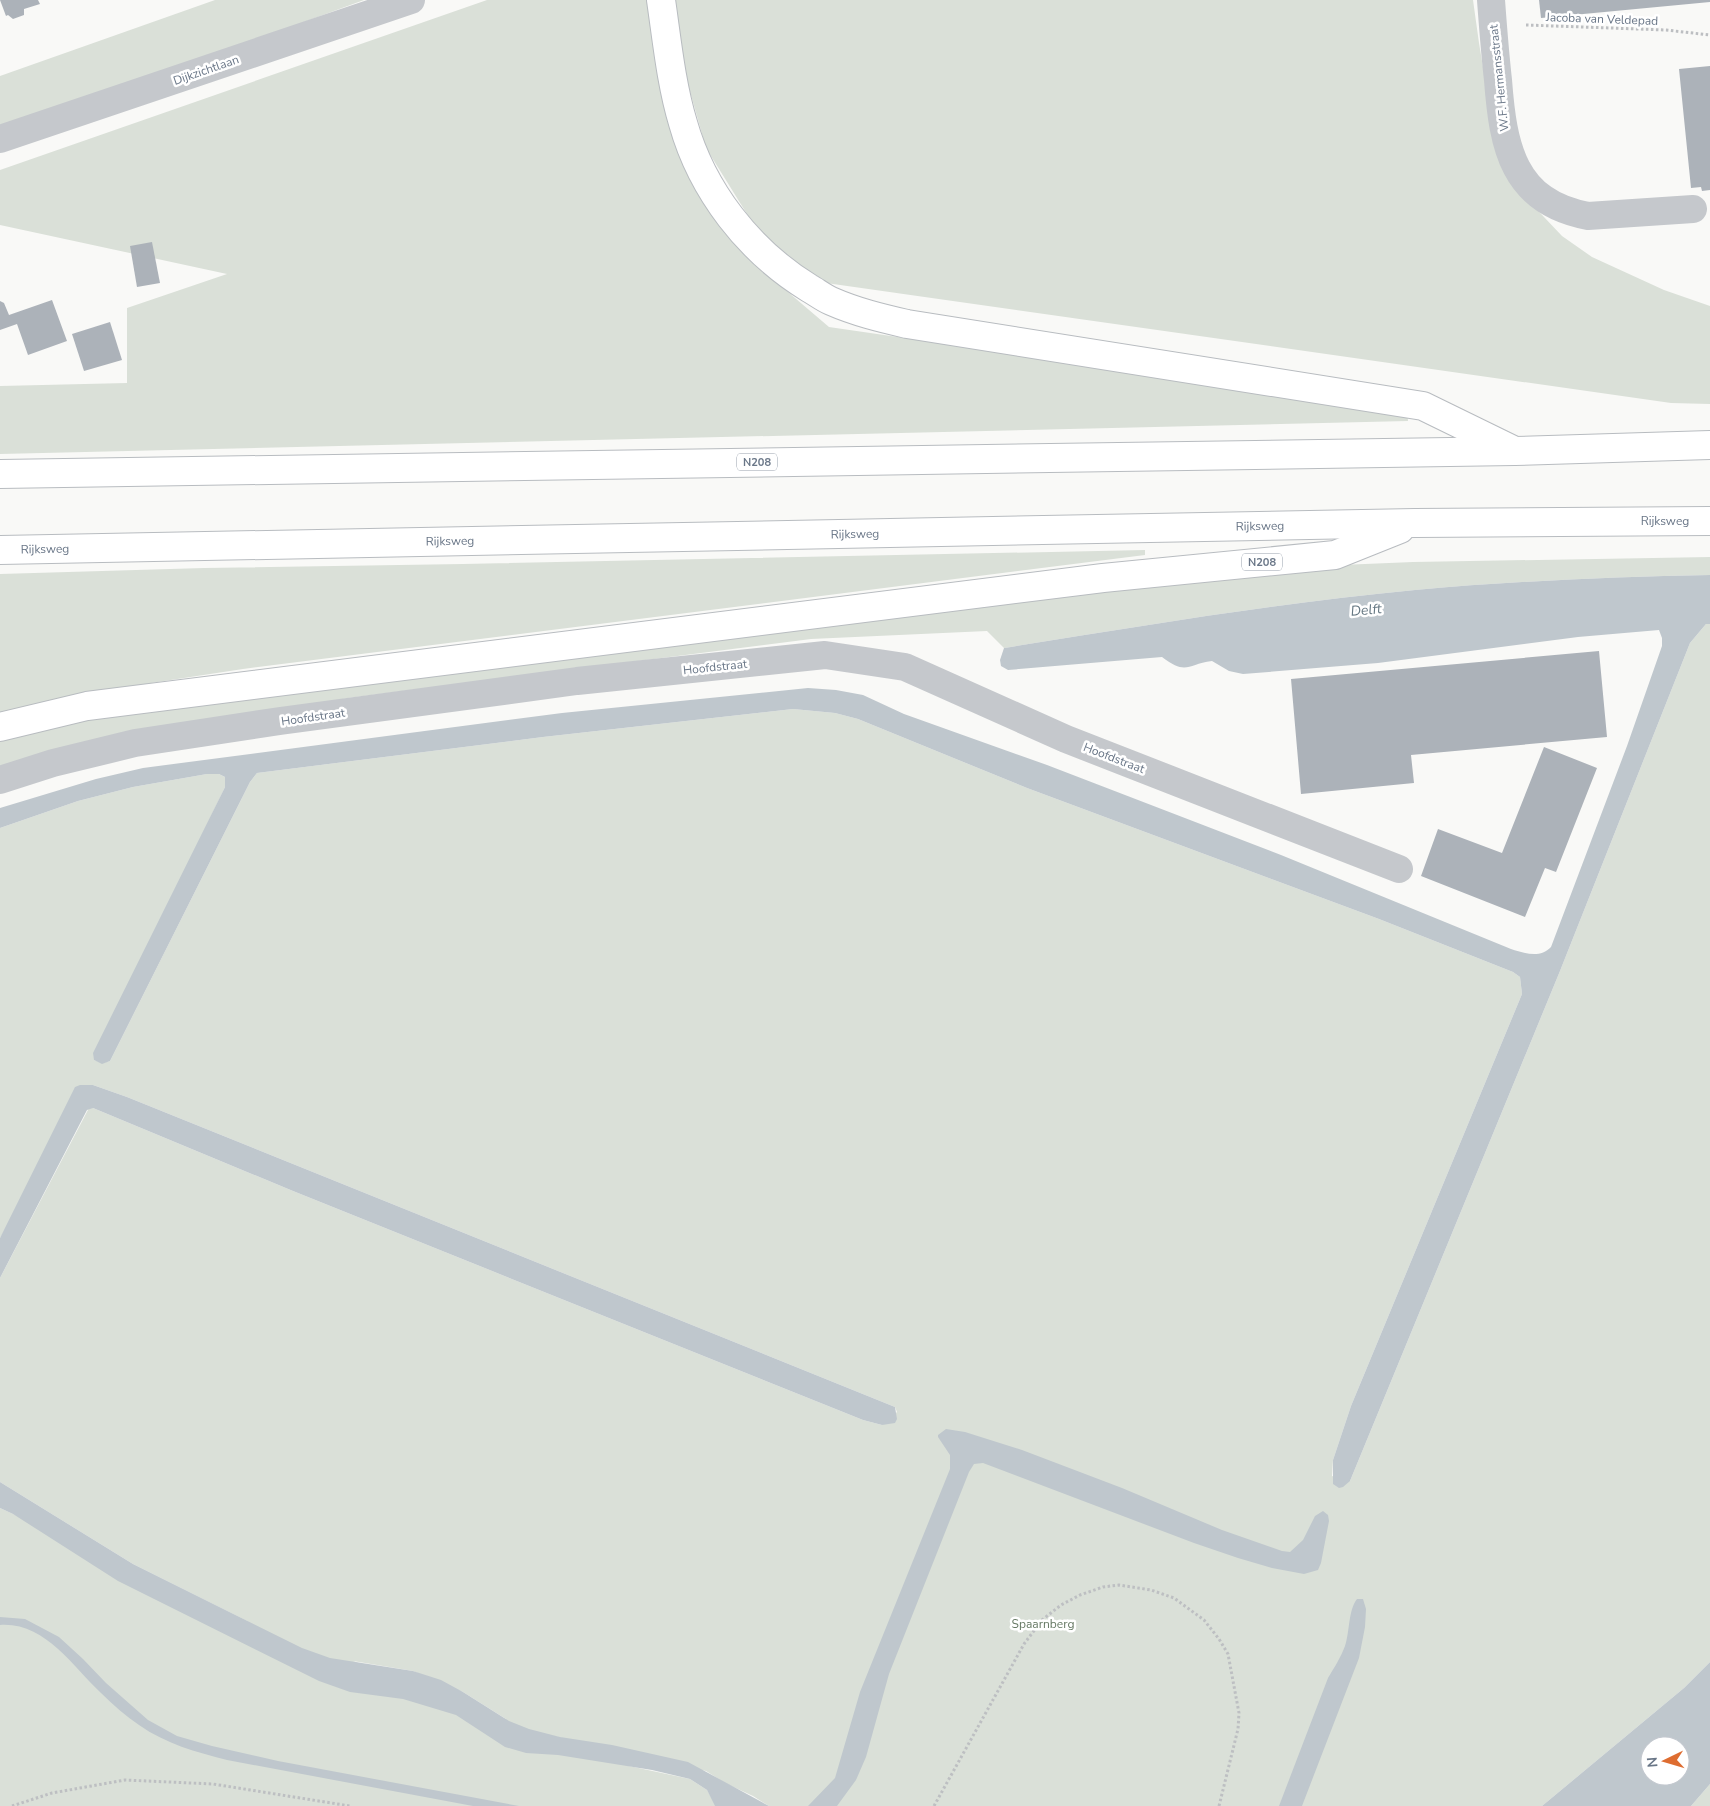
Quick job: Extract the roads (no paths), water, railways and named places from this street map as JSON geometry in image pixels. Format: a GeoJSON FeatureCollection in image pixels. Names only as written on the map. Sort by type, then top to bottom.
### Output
{"type":"FeatureCollection","features":[{"type":"Feature","properties":{"kind":"main road","name":"N208"},"geometry":{"type":"LineString","coordinates":[[661,0],[681,115],[701,171],[728,214],[766,256],[793,278],[830,300],[872,316],[907,324],[1423,406],[1515,450]]}},
{"type":"Feature","properties":{"kind":"main road","name":"N208"},"geometry":{"type":"LineString","coordinates":[[0,474],[1710,446]]}},
{"type":"Feature","properties":{"kind":"main road","name":"Rijksweg"},"geometry":{"type":"LineString","coordinates":[[0,550],[1415,523],[1710,521]]}},
{"type":"Feature","properties":{"kind":"main road","name":"N208"},"geometry":{"type":"LineString","coordinates":[[0,727],[87,706],[1102,578],[1335,555],[1415,523]]}},
{"type":"Feature","properties":{"kind":"street","name":"Dijkzichtlaan"},"geometry":{"type":"LineString","coordinates":[[0,139],[411,0]]}},
{"type":"Feature","properties":{"kind":"street","name":"W.F. Hermansstraat"},"geometry":{"type":"LineString","coordinates":[[1492,12],[1500,103],[1509,149],[1514,165],[1541,198],[1557,208],[1573,214],[1588,216],[1693,209]]}},
{"type":"Feature","properties":{"kind":"street","name":"Hoofdstraat"},"geometry":{"type":"LineString","coordinates":[[0,780],[53,763],[135,742],[567,683],[825,655],[905,667],[1066,739],[1398,868]]}},
{"type":"Feature","properties":{"kind":"water","name":"Delft"},"geometry":{"type":"Polygon","coordinates":[[[1710,575],[1710,624],[1706,624],[1690,643],[1560,971],[1350,1481],[1339,1488],[1333,1484],[1333,1460],[1351,1406],[1522,994],[1520,977],[1513,972],[1379,919],[1027,788],[858,719],[835,713],[793,709],[543,737],[257,773],[250,782],[110,1061],[102,1064],[94,1060],[93,1053],[225,787],[225,777],[219,774],[207,774],[133,787],[78,801],[0,828],[0,808],[96,779],[143,768],[562,713],[808,688],[836,690],[863,695],[904,714],[1047,765],[1281,855],[1511,949],[1537,954],[1547,951],[1551,947],[1627,746],[1662,646],[1659,630],[1578,637],[1378,663],[1243,674],[1229,671],[1212,661],[1182,667],[1170,663],[1162,657],[1008,670],[1001,666],[1000,660],[1004,648],[1209,616],[1363,595],[1526,582],[1710,575]]]}},
{"type":"Feature","properties":{"kind":"water"},"geometry":{"type":"Polygon","coordinates":[[[93,1085],[127,1097],[895,1407],[897,1419],[895,1423],[882,1425],[863,1420],[293,1191],[93,1108],[87,1110],[0,1278],[0,1238],[75,1087],[93,1085]]]}},
{"type":"Feature","properties":{"kind":"water"},"geometry":{"type":"Polygon","coordinates":[[[946,1429],[965,1432],[1022,1450],[1122,1488],[1222,1530],[1282,1551],[1290,1552],[1303,1540],[1315,1516],[1323,1511],[1328,1515],[1329,1521],[1321,1563],[1318,1570],[1304,1574],[1272,1568],[1194,1543],[983,1463],[974,1464],[969,1472],[889,1674],[866,1757],[856,1780],[837,1806],[808,1806],[835,1778],[860,1692],[950,1469],[950,1455],[938,1437],[946,1429]]]}},
{"type":"Feature","properties":{"kind":"water"},"geometry":{"type":"Polygon","coordinates":[[[0,1482],[133,1564],[302,1648],[330,1658],[413,1671],[441,1680],[509,1721],[529,1729],[560,1737],[612,1745],[688,1762],[769,1806],[715,1806],[707,1790],[690,1779],[652,1770],[558,1755],[526,1753],[505,1747],[456,1715],[403,1699],[350,1692],[319,1681],[118,1581],[13,1514],[0,1508],[0,1482]]]}},
{"type":"Feature","properties":{"kind":"water"},"geometry":{"type":"Polygon","coordinates":[[[1357,1599],[1363,1599],[1366,1609],[1365,1627],[1359,1658],[1302,1806],[1279,1806],[1328,1678],[1345,1646],[1352,1609],[1357,1599]]]}},
{"type":"Feature","properties":{"kind":"water"},"geometry":{"type":"Polygon","coordinates":[[[0,1617],[25,1619],[59,1637],[106,1683],[148,1720],[177,1736],[278,1761],[519,1806],[473,1806],[227,1760],[182,1747],[149,1732],[124,1714],[44,1638],[16,1626],[0,1625],[0,1617]]]}},
{"type":"Feature","properties":{"kind":"water"},"geometry":{"type":"Polygon","coordinates":[[[1710,1662],[1710,1784],[1691,1806],[1542,1806],[1684,1688],[1710,1662]]]}},
{"type":"Feature","properties":{"kind":"park label","name":"Spaarnberg"},"geometry":{"type":"Point","coordinates":[1043,1624]}}]}
